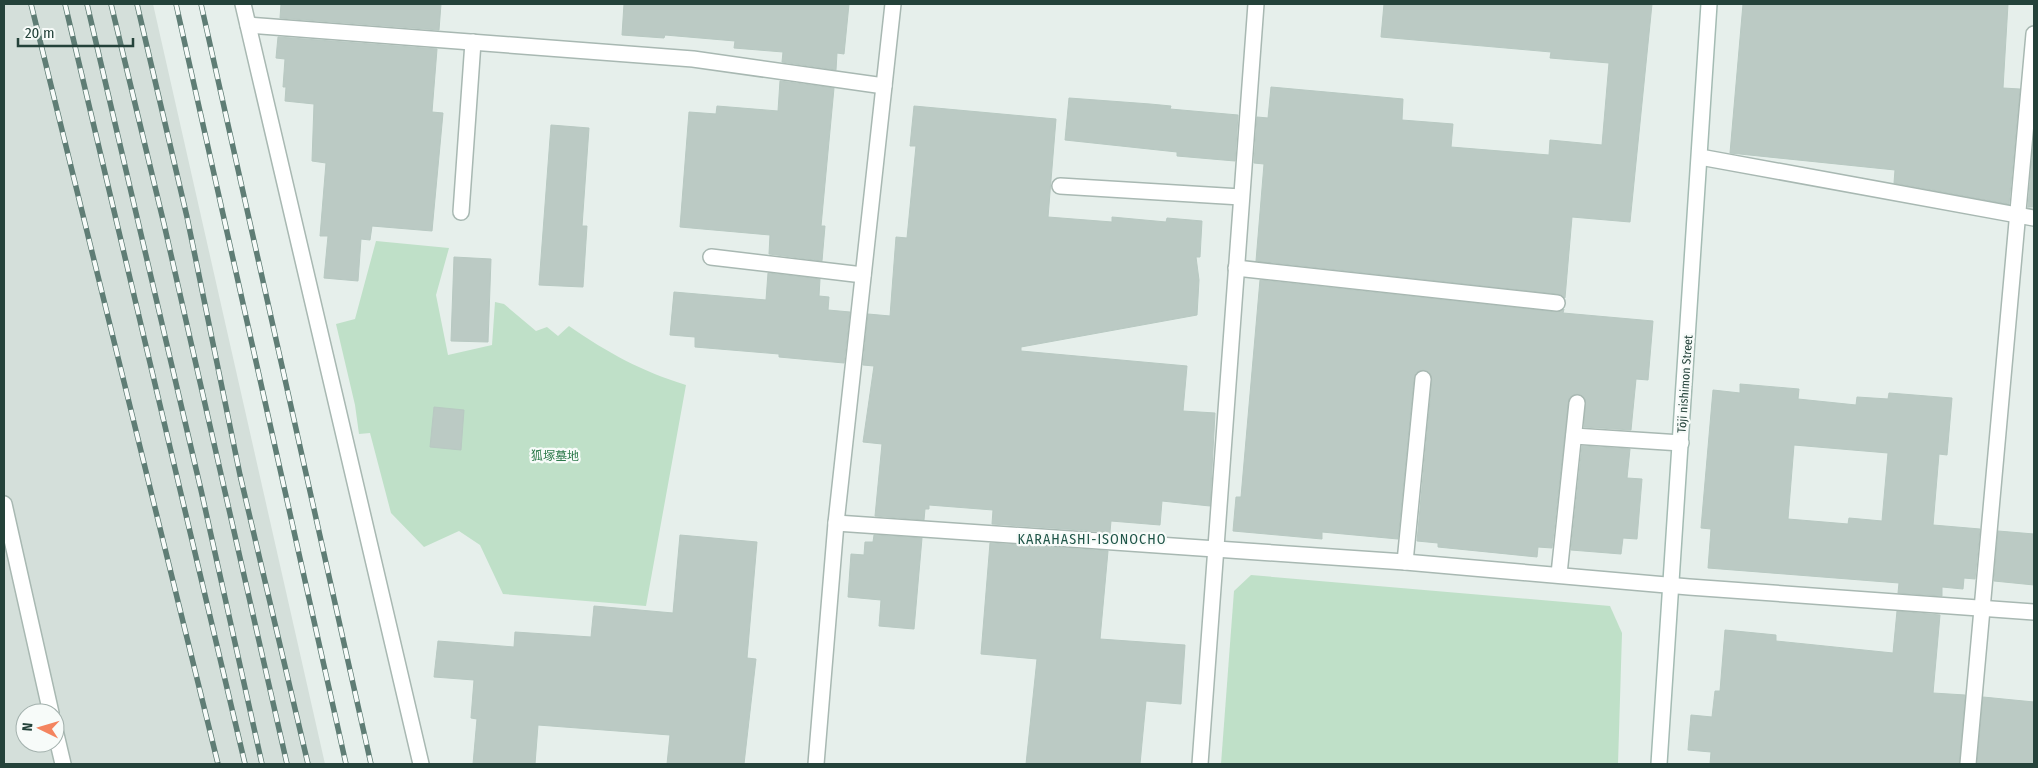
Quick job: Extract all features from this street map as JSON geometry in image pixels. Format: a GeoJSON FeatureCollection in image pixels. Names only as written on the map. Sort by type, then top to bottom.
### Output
{"type":"FeatureCollection","features":[{"type":"Feature","properties":{"kind":"street"},"geometry":{"type":"LineString","coordinates":[[243,4],[421,764]]}},
{"type":"Feature","properties":{"kind":"street"},"geometry":{"type":"LineString","coordinates":[[816,764],[836,523],[893,4]]}},
{"type":"Feature","properties":{"kind":"street"},"geometry":{"type":"LineString","coordinates":[[1200,764],[1256,4]]}},
{"type":"Feature","properties":{"kind":"street","name":"Tōji nishimon Street"},"geometry":{"type":"LineString","coordinates":[[1659,764],[1673,585],[1709,4]]}},
{"type":"Feature","properties":{"kind":"street"},"geometry":{"type":"LineString","coordinates":[[248,25],[693,60],[884,86]]}},
{"type":"Feature","properties":{"kind":"street"},"geometry":{"type":"LineString","coordinates":[[1968,764],[2034,34]]}},
{"type":"Feature","properties":{"kind":"street"},"geometry":{"type":"LineString","coordinates":[[461,212],[473,42]]}},
{"type":"Feature","properties":{"kind":"street"},"geometry":{"type":"LineString","coordinates":[[1700,157],[2018,217],[2034,218]]}},
{"type":"Feature","properties":{"kind":"street"},"geometry":{"type":"LineString","coordinates":[[1060,186],[1241,197]]}},
{"type":"Feature","properties":{"kind":"street"},"geometry":{"type":"LineString","coordinates":[[711,257],[863,275]]}},
{"type":"Feature","properties":{"kind":"street"},"geometry":{"type":"LineString","coordinates":[[1236,268],[1557,303]]}},
{"type":"Feature","properties":{"kind":"street"},"geometry":{"type":"LineString","coordinates":[[1405,562],[1423,379]]}},
{"type":"Feature","properties":{"kind":"street"},"geometry":{"type":"LineString","coordinates":[[1559,574],[1577,403]]}},
{"type":"Feature","properties":{"kind":"street"},"geometry":{"type":"LineString","coordinates":[[1574,436],[1681,443]]}},
{"type":"Feature","properties":{"kind":"street"},"geometry":{"type":"LineString","coordinates":[[4,504],[49,703]]}},
{"type":"Feature","properties":{"kind":"street"},"geometry":{"type":"LineString","coordinates":[[836,523],[1405,562],[1673,585],[2034,612]]}},
{"type":"Feature","properties":{"kind":"shaded area"},"geometry":{"type":"Polygon","coordinates":[[[4,4],[153,4],[325,764],[4,764],[4,4]]]}},
{"type":"Feature","properties":{"kind":"green space","name":"狐塚墓地"},"geometry":{"type":"Polygon","coordinates":[[[376,241],[449,248],[436,295],[448,355],[492,345],[495,302],[504,304],[536,331],[547,327],[558,336],[569,326],[597,345],[625,360],[654,374],[686,385],[646,606],[503,594],[480,545],[459,531],[424,547],[391,513],[370,433],[359,434],[355,405],[336,324],[355,319],[376,241]]]}},
{"type":"Feature","properties":{"kind":"green space"},"geometry":{"type":"Polygon","coordinates":[[[1251,575],[1610,606],[1622,633],[1618,764],[1221,764],[1234,591],[1251,575]]]}},
{"type":"Feature","properties":{"kind":"building"},"geometry":{"type":"Polygon","coordinates":[[[281,4],[441,4],[439,30],[280,18],[281,4]]]}},
{"type":"Feature","properties":{"kind":"building"},"geometry":{"type":"Polygon","coordinates":[[[624,4],[849,4],[844,54],[837,53],[836,70],[782,62],[783,52],[734,48],[735,41],[665,35],[664,38],[622,35],[624,4]]]}},
{"type":"Feature","properties":{"kind":"building"},"geometry":{"type":"Polygon","coordinates":[[[1384,4],[1652,4],[1630,222],[1572,217],[1565,298],[1558,294],[1256,261],[1264,164],[1254,163],[1257,117],[1268,118],[1271,87],[1403,99],[1402,120],[1453,124],[1451,147],[1549,155],[1550,140],[1602,145],[1609,63],[1550,58],[1551,52],[1381,37],[1384,4]]]}},
{"type":"Feature","properties":{"kind":"building"},"geometry":{"type":"Polygon","coordinates":[[[1743,4],[2008,4],[2003,88],[2020,89],[2009,204],[1894,183],[1895,170],[1730,153],[1743,4]]]}},
{"type":"Feature","properties":{"kind":"building"},"geometry":{"type":"Polygon","coordinates":[[[278,37],[437,49],[432,112],[443,113],[432,231],[372,226],[370,240],[361,239],[358,281],[324,278],[328,236],[320,236],[326,163],[312,161],[314,104],[285,101],[286,87],[283,87],[285,59],[276,58],[278,37]]]}},
{"type":"Feature","properties":{"kind":"building"},"geometry":{"type":"Polygon","coordinates":[[[780,81],[834,88],[821,226],[825,226],[822,261],[769,254],[770,235],[680,227],[689,112],[716,114],[717,106],[778,111],[780,81]]]}},
{"type":"Feature","properties":{"kind":"building"},"geometry":{"type":"Polygon","coordinates":[[[1069,98],[1171,106],[1170,109],[1238,115],[1235,161],[1177,156],[1177,152],[1065,140],[1069,98]]]}},
{"type":"Feature","properties":{"kind":"building"},"geometry":{"type":"Polygon","coordinates":[[[914,106],[1056,119],[1048,217],[1112,222],[1112,217],[1166,222],[1167,218],[1202,221],[1200,257],[1196,257],[1199,280],[1197,315],[1021,347],[1021,351],[1187,366],[1183,411],[1215,413],[1210,506],[1162,501],[1160,525],[1111,521],[1110,532],[992,524],[993,510],[929,505],[929,509],[925,509],[924,520],[875,516],[882,444],[863,442],[874,366],[863,365],[868,314],[890,316],[896,237],[907,238],[916,146],[910,146],[914,106]]]}},
{"type":"Feature","properties":{"kind":"building"},"geometry":{"type":"Polygon","coordinates":[[[551,125],[589,128],[582,226],[587,226],[583,287],[539,285],[551,125]]]}},
{"type":"Feature","properties":{"kind":"building"},"geometry":{"type":"Polygon","coordinates":[[[2034,135],[2034,207],[2028,207],[2034,135]]]}},
{"type":"Feature","properties":{"kind":"building"},"geometry":{"type":"Polygon","coordinates":[[[454,257],[491,259],[488,342],[451,341],[454,257]]]}},
{"type":"Feature","properties":{"kind":"building"},"geometry":{"type":"Polygon","coordinates":[[[768,273],[820,279],[819,296],[829,297],[828,310],[850,312],[844,363],[779,357],[779,354],[695,347],[695,337],[670,335],[674,292],[766,300],[768,273]]]}},
{"type":"Feature","properties":{"kind":"building"},"geometry":{"type":"Polygon","coordinates":[[[1260,280],[1556,312],[1564,309],[1563,313],[1653,321],[1648,380],[1636,379],[1631,430],[1584,427],[1585,399],[1577,394],[1569,398],[1552,548],[1538,547],[1537,557],[1438,547],[1438,543],[1417,541],[1432,380],[1429,372],[1423,370],[1416,373],[1414,378],[1398,539],[1322,532],[1322,539],[1233,531],[1236,497],[1241,497],[1260,280]]]}},
{"type":"Feature","properties":{"kind":"building"},"geometry":{"type":"Polygon","coordinates":[[[1740,384],[1799,389],[1798,399],[1856,405],[1857,397],[1888,399],[1889,393],[1952,398],[1947,455],[1939,454],[1933,525],[1980,529],[1975,579],[1964,578],[1963,589],[1942,587],[1942,596],[1898,593],[1899,583],[1708,568],[1711,529],[1701,528],[1713,390],[1740,393],[1740,384]],[[1794,445],[1788,519],[1848,524],[1849,518],[1882,521],[1888,453],[1794,445]]]}},
{"type":"Feature","properties":{"kind":"building"},"geometry":{"type":"Polygon","coordinates":[[[434,407],[464,410],[461,450],[430,447],[434,407]]]}},
{"type":"Feature","properties":{"kind":"building"},"geometry":{"type":"Polygon","coordinates":[[[1582,446],[1630,449],[1627,478],[1642,479],[1637,539],[1623,538],[1621,554],[1571,550],[1582,446]]]}},
{"type":"Feature","properties":{"kind":"building"},"geometry":{"type":"Polygon","coordinates":[[[1998,531],[2034,534],[2034,585],[1994,581],[1998,531]]]}},
{"type":"Feature","properties":{"kind":"building"},"geometry":{"type":"Polygon","coordinates":[[[680,535],[757,542],[747,658],[756,659],[744,764],[667,764],[670,735],[538,725],[535,764],[473,764],[477,719],[471,718],[474,680],[434,677],[438,641],[514,647],[515,632],[591,637],[594,606],[673,613],[680,535]]]}},
{"type":"Feature","properties":{"kind":"building"},"geometry":{"type":"Polygon","coordinates":[[[874,535],[922,538],[914,629],[879,626],[881,600],[848,597],[851,554],[864,555],[865,542],[873,542],[874,535]]]}},
{"type":"Feature","properties":{"kind":"building"},"geometry":{"type":"Polygon","coordinates":[[[990,543],[1108,551],[1100,639],[1185,645],[1181,704],[1146,701],[1140,764],[1026,764],[1037,659],[981,654],[990,543]]]}},
{"type":"Feature","properties":{"kind":"building"},"geometry":{"type":"Polygon","coordinates":[[[1897,611],[1940,615],[1933,693],[1965,695],[1959,764],[1710,764],[1711,752],[1688,750],[1691,715],[1712,717],[1715,691],[1720,691],[1725,630],[1776,635],[1776,641],[1893,653],[1897,611]]]}},
{"type":"Feature","properties":{"kind":"building"},"geometry":{"type":"Polygon","coordinates":[[[1983,697],[2034,702],[2034,764],[1977,764],[1983,697]]]}},
{"type":"Feature","properties":{"kind":"railway"},"geometry":{"type":"LineString","coordinates":[[31,4],[218,764]]}},
{"type":"Feature","properties":{"kind":"railway"},"geometry":{"type":"LineString","coordinates":[[65,4],[245,764]]}},
{"type":"Feature","properties":{"kind":"railway"},"geometry":{"type":"LineString","coordinates":[[87,4],[201,490],[262,764]]}},
{"type":"Feature","properties":{"kind":"railway"},"geometry":{"type":"LineString","coordinates":[[111,4],[164,224],[287,764]]}},
{"type":"Feature","properties":{"kind":"railway"},"geometry":{"type":"LineString","coordinates":[[137,4],[187,217],[240,475],[308,764]]}},
{"type":"Feature","properties":{"kind":"railway"},"geometry":{"type":"LineString","coordinates":[[176,4],[346,764]]}},
{"type":"Feature","properties":{"kind":"railway"},"geometry":{"type":"LineString","coordinates":[[201,4],[371,764]]}},
{"type":"Feature","properties":{"kind":"district","name":"KARAHASHI-ISONOCHO"},"geometry":{"type":"Point","coordinates":[1092,539]}}]}
